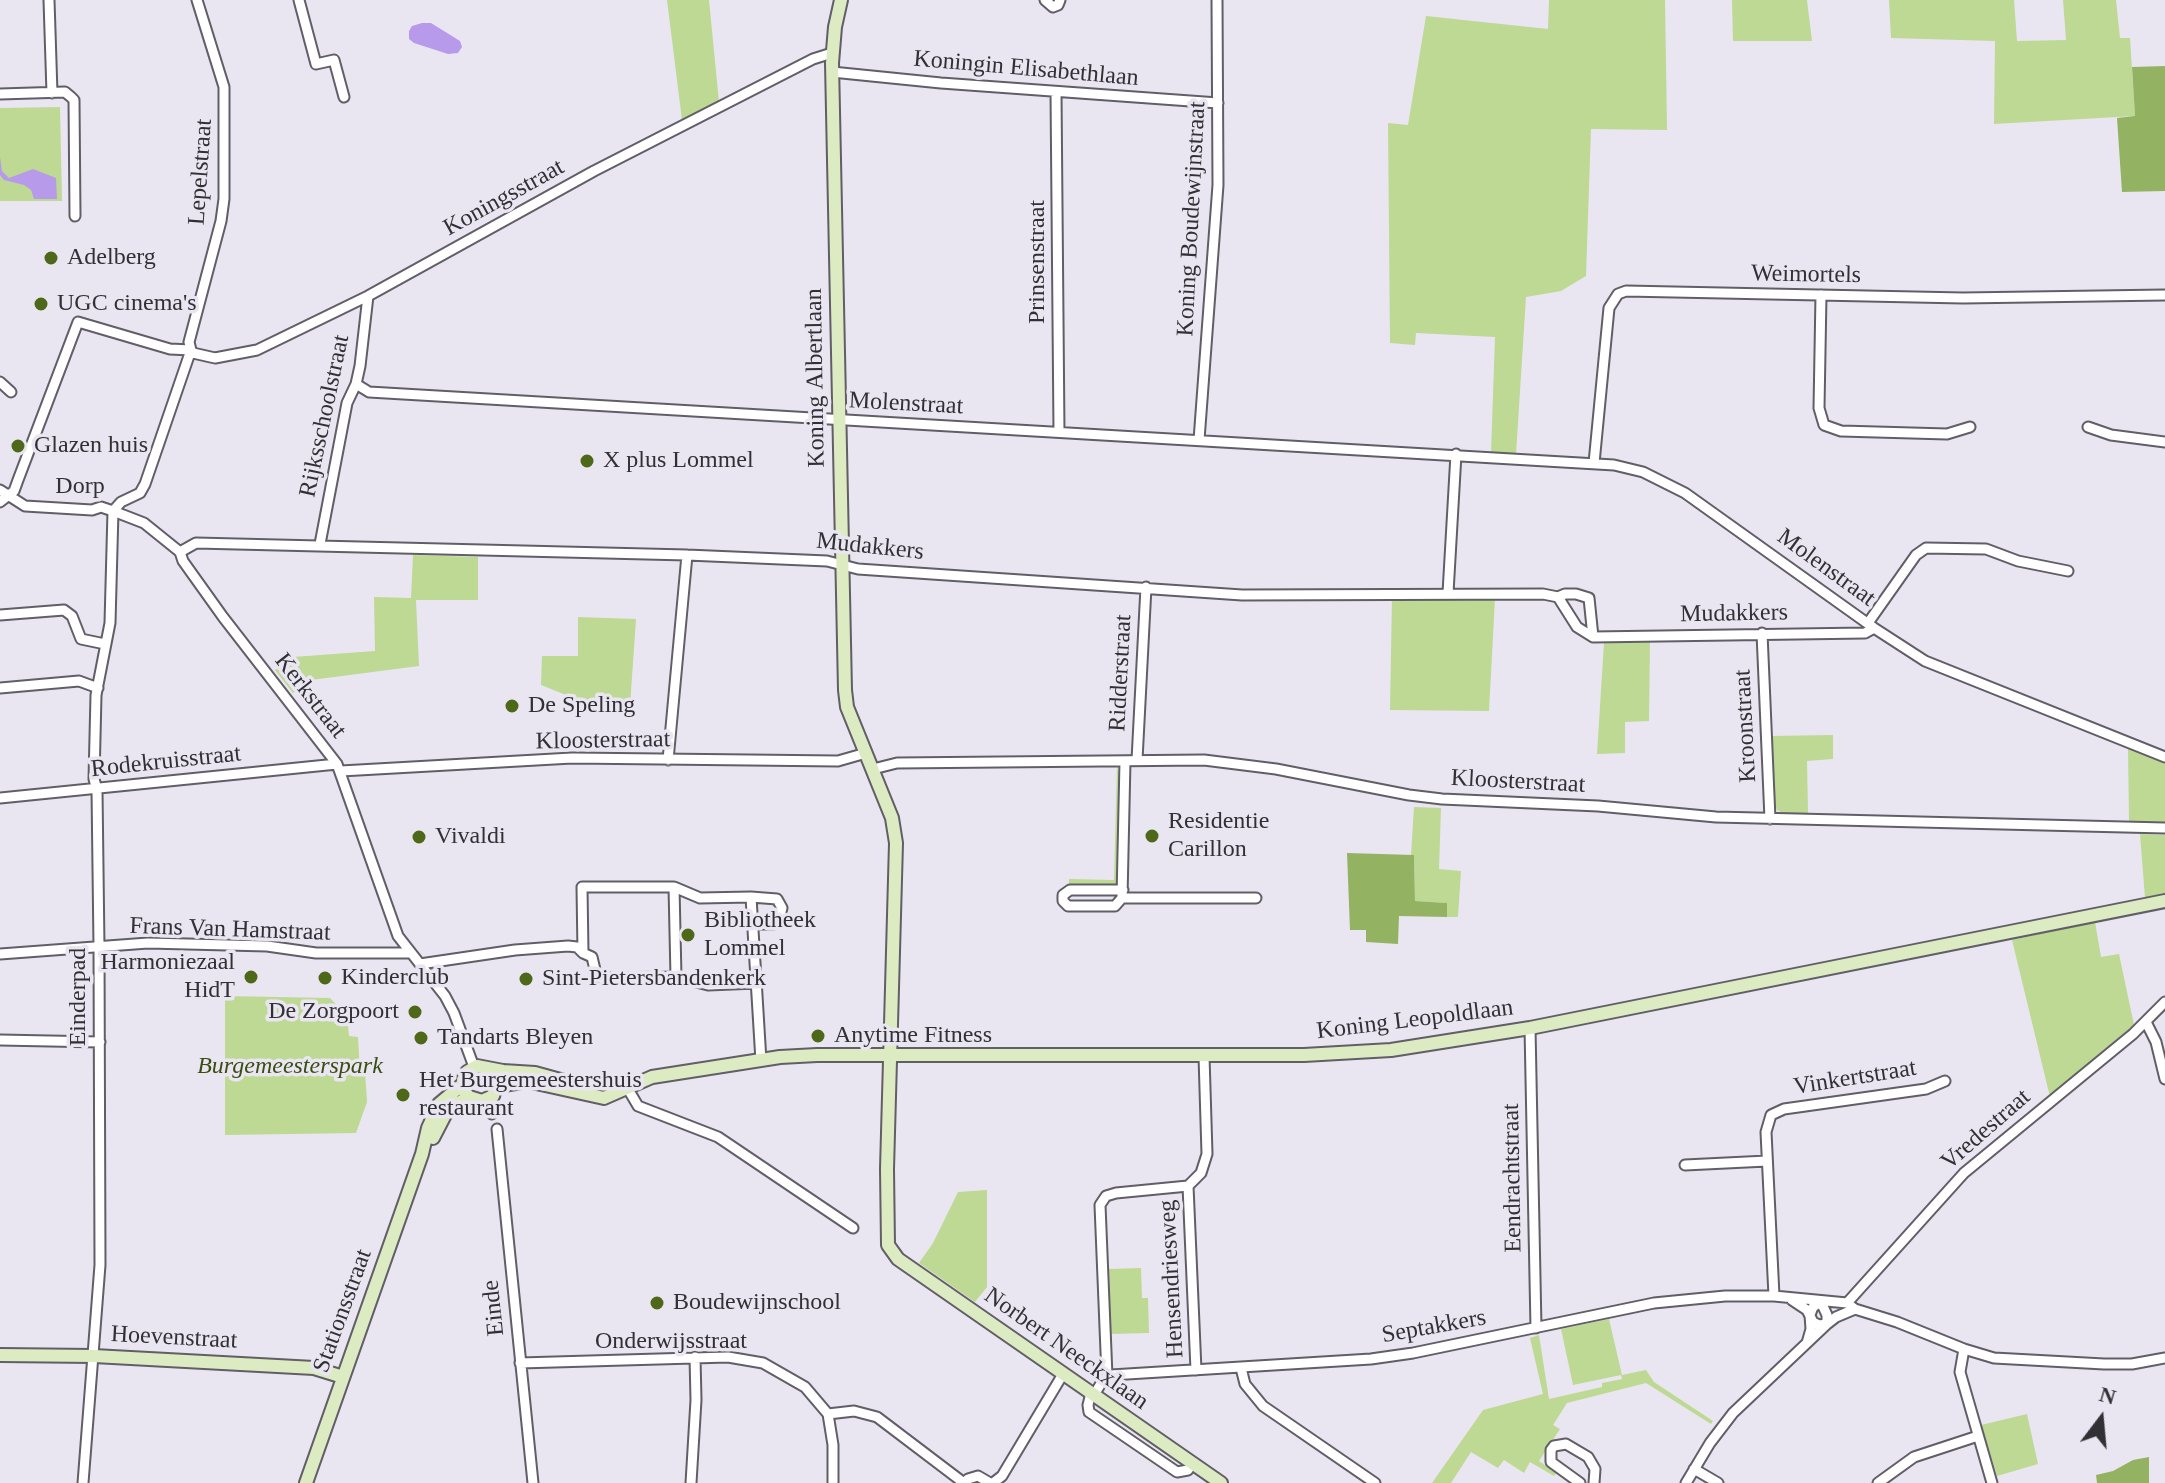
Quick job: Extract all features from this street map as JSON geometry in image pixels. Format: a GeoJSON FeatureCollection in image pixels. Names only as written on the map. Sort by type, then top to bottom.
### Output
{"type":"FeatureCollection","features":[{"type":"Feature","properties":{"kind":"main road","name":"Koning Albertlaan"},"geometry":{"type":"LineString","coordinates":[[841,0],[832,72],[845,699],[892,818],[896,843],[886,1228],[889,1248]]}},
{"type":"Feature","properties":{"kind":"main road","name":"Koning Leopoldlaan"},"geometry":{"type":"LineString","coordinates":[[621,1091],[652,1077],[807,1056],[1312,1055],[1391,1050],[1530,1028],[2165,901]]}},
{"type":"Feature","properties":{"kind":"main road"},"geometry":{"type":"LineString","coordinates":[[548,1081],[515,1081],[498,1086],[489,1099],[475,1100],[469,1097],[463,1084],[467,1072],[481,1066],[548,1081],[621,1091]]}},
{"type":"Feature","properties":{"kind":"main road"},"geometry":{"type":"LineString","coordinates":[[492,1070],[498,1086]]}},
{"type":"Feature","properties":{"kind":"main road","name":"Stationsstraat"},"geometry":{"type":"LineString","coordinates":[[306,1483],[422,1154],[428,1128],[439,1104],[463,1084]]}},
{"type":"Feature","properties":{"kind":"main road","name":"Stationsstraat"},"geometry":{"type":"LineString","coordinates":[[422,1154],[448,1109],[469,1097]]}},
{"type":"Feature","properties":{"kind":"main road","name":"Norbert Neeckxlaan"},"geometry":{"type":"LineString","coordinates":[[889,1248],[898,1259],[1221,1483]]}},
{"type":"Feature","properties":{"kind":"main road","name":"Hoevenstraat"},"geometry":{"type":"LineString","coordinates":[[0,1355],[94,1356],[314,1368],[343,1377]]}},
{"type":"Feature","properties":{"kind":"street"},"geometry":{"type":"LineString","coordinates":[[49,0],[52,93]]}},
{"type":"Feature","properties":{"kind":"street","name":"Lepelstraat"},"geometry":{"type":"LineString","coordinates":[[145,484],[191,350],[189,342],[221,221],[226,140],[224,87],[197,0]]}},
{"type":"Feature","properties":{"kind":"street"},"geometry":{"type":"LineString","coordinates":[[299,0],[316,64],[334,60],[344,97]]}},
{"type":"Feature","properties":{"kind":"street"},"geometry":{"type":"LineString","coordinates":[[1045,0],[1053,7],[1060,0]]}},
{"type":"Feature","properties":{"kind":"street","name":"Koning Boudewijnstraat"},"geometry":{"type":"LineString","coordinates":[[1199,440],[1216,233],[1217,0]]}},
{"type":"Feature","properties":{"kind":"street","name":"Koningsstraat"},"geometry":{"type":"LineString","coordinates":[[2,496],[24,467],[78,322],[170,349],[191,350],[215,358],[257,350],[368,296],[594,171],[813,59],[832,53]]}},
{"type":"Feature","properties":{"kind":"street","name":"Koningin Elisabethlaan"},"geometry":{"type":"LineString","coordinates":[[832,72],[1218,103]]}},
{"type":"Feature","properties":{"kind":"street"},"geometry":{"type":"LineString","coordinates":[[0,94],[65,92],[74,100],[75,216]]}},
{"type":"Feature","properties":{"kind":"street","name":"Prinsenstraat"},"geometry":{"type":"LineString","coordinates":[[1056,92],[1059,432]]}},
{"type":"Feature","properties":{"kind":"street","name":"Weimortels"},"geometry":{"type":"LineString","coordinates":[[1594,463],[1608,316],[1613,299],[1626,291],[1963,298],[2165,295]]}},
{"type":"Feature","properties":{"kind":"street"},"geometry":{"type":"LineString","coordinates":[[1821,295],[1819,408],[1824,425],[1841,431],[1947,434],[1970,427]]}},
{"type":"Feature","properties":{"kind":"street","name":"Rijksschoolstraat"},"geometry":{"type":"LineString","coordinates":[[320,544],[347,403],[356,384],[368,296]]}},
{"type":"Feature","properties":{"kind":"street"},"geometry":{"type":"LineString","coordinates":[[0,382],[11,392]]}},
{"type":"Feature","properties":{"kind":"street","name":"Molenstraat"},"geometry":{"type":"LineString","coordinates":[[356,384],[369,392],[1456,454],[1594,463],[1643,472],[1685,493],[1925,661],[2165,757]]}},
{"type":"Feature","properties":{"kind":"street"},"geometry":{"type":"LineString","coordinates":[[2088,427],[2111,435],[2165,442]]}},
{"type":"Feature","properties":{"kind":"street"},"geometry":{"type":"LineString","coordinates":[[1448,593],[1456,454]]}},
{"type":"Feature","properties":{"kind":"street","name":"Dorp"},"geometry":{"type":"LineString","coordinates":[[2,496],[25,506],[92,510],[101,507],[113,511],[121,502],[140,493],[145,484]]}},
{"type":"Feature","properties":{"kind":"street","name":"Kerkstraat"},"geometry":{"type":"LineString","coordinates":[[113,511],[144,523],[180,552],[183,561],[223,617],[339,767],[382,898],[398,936],[445,996],[474,1067]]}},
{"type":"Feature","properties":{"kind":"street","name":"Einderpad"},"geometry":{"type":"LineString","coordinates":[[83,1483],[100,1265],[99,947],[97,790],[94,779],[96,695],[110,623],[113,511]]}},
{"type":"Feature","properties":{"kind":"street","name":"Mudakkers"},"geometry":{"type":"LineString","coordinates":[[180,552],[196,543],[687,555],[827,561],[858,569],[1242,595],[1448,593],[1543,594],[1558,597],[1565,594],[1589,598],[1593,637],[1865,633],[1871,626]]}},
{"type":"Feature","properties":{"kind":"street"},"geometry":{"type":"LineString","coordinates":[[1871,626],[1916,555],[1926,548],[1986,549],[2018,561],[2068,571]]}},
{"type":"Feature","properties":{"kind":"street"},"geometry":{"type":"LineString","coordinates":[[668,760],[687,555]]}},
{"type":"Feature","properties":{"kind":"street","name":"Ridderstraat"},"geometry":{"type":"LineString","coordinates":[[1137,760],[1146,587]]}},
{"type":"Feature","properties":{"kind":"street"},"geometry":{"type":"LineString","coordinates":[[1558,597],[1577,627],[1593,637]]}},
{"type":"Feature","properties":{"kind":"street"},"geometry":{"type":"LineString","coordinates":[[0,615],[64,610],[72,616],[81,639],[105,644]]}},
{"type":"Feature","properties":{"kind":"street","name":"Kroonstraat"},"geometry":{"type":"LineString","coordinates":[[1762,633],[1770,819]]}},
{"type":"Feature","properties":{"kind":"street"},"geometry":{"type":"LineString","coordinates":[[0,688],[79,681],[98,688]]}},
{"type":"Feature","properties":{"kind":"street","name":"Kloosterstraat"},"geometry":{"type":"LineString","coordinates":[[339,767],[572,758],[838,761],[866,753]]}},
{"type":"Feature","properties":{"kind":"street","name":"Kloosterstraat"},"geometry":{"type":"LineString","coordinates":[[873,769],[903,762],[1204,760],[1252,765],[1442,799],[1770,819],[2165,828]]}},
{"type":"Feature","properties":{"kind":"street"},"geometry":{"type":"LineString","coordinates":[[1125,761],[1122,894],[1115,906],[1068,906],[1063,901],[1063,895],[1070,890],[1122,894],[1256,898]]}},
{"type":"Feature","properties":{"kind":"street","name":"Rodekruisstraat"},"geometry":{"type":"LineString","coordinates":[[0,798],[339,767]]}},
{"type":"Feature","properties":{"kind":"street"},"geometry":{"type":"LineString","coordinates":[[583,953],[582,887],[674,887],[700,898],[774,898],[780,902],[779,920],[774,924],[754,924]]}},
{"type":"Feature","properties":{"kind":"street"},"geometry":{"type":"LineString","coordinates":[[674,887],[676,977]]}},
{"type":"Feature","properties":{"kind":"street"},"geometry":{"type":"LineString","coordinates":[[751,897],[761,1061]]}},
{"type":"Feature","properties":{"kind":"street","name":"Frans Van Hamstraat"},"geometry":{"type":"LineString","coordinates":[[0,954],[148,943],[267,946],[316,953],[410,953]]}},
{"type":"Feature","properties":{"kind":"street"},"geometry":{"type":"LineString","coordinates":[[420,964],[568,946],[577,947],[592,957],[597,978],[676,977],[708,985],[757,983]]}},
{"type":"Feature","properties":{"kind":"street","name":"Vredestraat"},"geometry":{"type":"LineString","coordinates":[[1851,1306],[1964,1173],[2146,1022],[2165,1002]]}},
{"type":"Feature","properties":{"kind":"street"},"geometry":{"type":"LineString","coordinates":[[2146,1022],[2156,1042],[2165,1079]]}},
{"type":"Feature","properties":{"kind":"street","name":"Eendrachtstraat"},"geometry":{"type":"LineString","coordinates":[[1530,1028],[1536,1328]]}},
{"type":"Feature","properties":{"kind":"street"},"geometry":{"type":"LineString","coordinates":[[0,1040],[100,1042]]}},
{"type":"Feature","properties":{"kind":"street","name":"Hensendriesweg"},"geometry":{"type":"LineString","coordinates":[[1107,1376],[1100,1205],[1106,1196],[1116,1193],[1188,1186],[1201,1173],[1207,1160],[1204,1056]]}},
{"type":"Feature","properties":{"kind":"street","name":"Vinkertstraat"},"geometry":{"type":"LineString","coordinates":[[1774,1296],[1768,1122],[1776,1112],[1926,1089],[1945,1081]]}},
{"type":"Feature","properties":{"kind":"street"},"geometry":{"type":"LineString","coordinates":[[621,1091],[638,1106],[718,1137],[853,1228]]}},
{"type":"Feature","properties":{"kind":"street"},"geometry":{"type":"LineString","coordinates":[[489,1099],[492,1114]]}},
{"type":"Feature","properties":{"kind":"street","name":"Einde"},"geometry":{"type":"LineString","coordinates":[[497,1129],[533,1483]]}},
{"type":"Feature","properties":{"kind":"street"},"geometry":{"type":"LineString","coordinates":[[1685,1165],[1767,1161]]}},
{"type":"Feature","properties":{"kind":"street","name":"Hensendriesweg"},"geometry":{"type":"LineString","coordinates":[[1188,1186],[1196,1370]]}},
{"type":"Feature","properties":{"kind":"street","name":"Septakkers"},"geometry":{"type":"LineString","coordinates":[[1107,1376],[1385,1357],[1683,1298],[1774,1296],[1851,1306],[1994,1358],[2132,1364],[2165,1358]]}},
{"type":"Feature","properties":{"kind":"street"},"geometry":{"type":"LineString","coordinates":[[1789,1298],[1800,1304],[1813,1322],[1827,1324]]}},
{"type":"Feature","properties":{"kind":"street"},"geometry":{"type":"LineString","coordinates":[[1807,1343],[1811,1329],[1810,1315],[1813,1307],[1821,1302],[1827,1324]]}},
{"type":"Feature","properties":{"kind":"street"},"geometry":{"type":"LineString","coordinates":[[1686,1483],[1733,1413],[1827,1324],[1851,1306]]}},
{"type":"Feature","properties":{"kind":"street"},"geometry":{"type":"LineString","coordinates":[[1964,1349],[1960,1372],[1992,1483]]}},
{"type":"Feature","properties":{"kind":"street"},"geometry":{"type":"LineString","coordinates":[[691,1483],[695,1357]]}},
{"type":"Feature","properties":{"kind":"street","name":"Onderwijsstraat"},"geometry":{"type":"LineString","coordinates":[[520,1363],[746,1358],[776,1368],[805,1387],[828,1414]]}},
{"type":"Feature","properties":{"kind":"street"},"geometry":{"type":"LineString","coordinates":[[1241,1368],[1245,1384],[1263,1406],[1375,1483]]}},
{"type":"Feature","properties":{"kind":"street"},"geometry":{"type":"LineString","coordinates":[[833,1483],[833,1445],[828,1414],[854,1411],[877,1417],[964,1483],[978,1476],[992,1483],[1002,1476],[1063,1374]]}},
{"type":"Feature","properties":{"kind":"street"},"geometry":{"type":"LineString","coordinates":[[1092,1394],[1107,1376]]}},
{"type":"Feature","properties":{"kind":"street"},"geometry":{"type":"LineString","coordinates":[[1878,1483],[1914,1457],[1978,1436]]}},
{"type":"Feature","properties":{"kind":"street"},"geometry":{"type":"LineString","coordinates":[[1580,1483],[1551,1462],[1554,1446],[1566,1444],[1588,1457],[1595,1469],[1594,1483]]}},
{"type":"Feature","properties":{"kind":"street"},"geometry":{"type":"LineString","coordinates":[[1694,1469],[1718,1483]]}},
{"type":"Feature","properties":{"kind":"green space"},"geometry":{"type":"Polygon","coordinates":[[[667,0],[709,0],[719,102],[682,120],[667,0]]]}},
{"type":"Feature","properties":{"kind":"green space"},"geometry":{"type":"Polygon","coordinates":[[[1549,0],[1665,0],[1667,130],[1591,129],[1586,276],[1561,291],[1526,297],[1516,454],[1491,453],[1495,337],[1416,333],[1415,345],[1390,343],[1388,123],[1408,125],[1426,16],[1548,29],[1549,0]]]}},
{"type":"Feature","properties":{"kind":"green space"},"geometry":{"type":"Polygon","coordinates":[[[1732,0],[1807,0],[1812,41],[1733,41],[1732,0]]]}},
{"type":"Feature","properties":{"kind":"green space"},"geometry":{"type":"Polygon","coordinates":[[[1889,0],[2014,0],[2017,41],[2066,40],[2063,0],[2116,0],[2120,38],[2130,38],[2135,116],[1994,124],[1995,41],[1891,38],[1889,0]]]}},
{"type":"Feature","properties":{"kind":"green space"},"geometry":{"type":"Polygon","coordinates":[[[2165,66],[2165,191],[2122,192],[2117,118],[2135,116],[2132,67],[2165,66]]]}},
{"type":"Feature","properties":{"kind":"green space"},"geometry":{"type":"Polygon","coordinates":[[[60,107],[62,201],[0,201],[0,108],[60,107]]]}},
{"type":"Feature","properties":{"kind":"green space"},"geometry":{"type":"Polygon","coordinates":[[[413,555],[478,557],[478,600],[416,600],[419,666],[311,680],[293,693],[275,670],[293,657],[375,651],[374,597],[411,598],[413,555]]]}},
{"type":"Feature","properties":{"kind":"green space"},"geometry":{"type":"Polygon","coordinates":[[[1392,598],[1495,598],[1489,711],[1390,710],[1392,598]]]}},
{"type":"Feature","properties":{"kind":"green space"},"geometry":{"type":"Polygon","coordinates":[[[578,617],[636,619],[630,706],[586,703],[541,685],[542,656],[578,656],[578,617]]]}},
{"type":"Feature","properties":{"kind":"green space"},"geometry":{"type":"Polygon","coordinates":[[[1650,640],[1649,721],[1625,722],[1625,753],[1597,754],[1604,643],[1650,640]]]}},
{"type":"Feature","properties":{"kind":"green space"},"geometry":{"type":"Polygon","coordinates":[[[1833,735],[1833,759],[1807,761],[1808,813],[1783,813],[1777,810],[1774,803],[1771,736],[1833,735]]]}},
{"type":"Feature","properties":{"kind":"green space"},"geometry":{"type":"Polygon","coordinates":[[[2128,747],[2165,761],[2165,822],[2129,821],[2128,747]]]}},
{"type":"Feature","properties":{"kind":"green space"},"geometry":{"type":"Polygon","coordinates":[[[1117,767],[1120,776],[1118,885],[1069,885],[1069,879],[1114,880],[1117,767]]]}},
{"type":"Feature","properties":{"kind":"green space"},"geometry":{"type":"Polygon","coordinates":[[[1414,807],[1441,808],[1439,869],[1461,871],[1458,917],[1447,917],[1447,903],[1415,901],[1414,855],[1411,855],[1414,807]]]}},
{"type":"Feature","properties":{"kind":"green space"},"geometry":{"type":"Polygon","coordinates":[[[2140,834],[2165,835],[2165,894],[2145,898],[2140,834]]]}},
{"type":"Feature","properties":{"kind":"green space"},"geometry":{"type":"Polygon","coordinates":[[[1347,853],[1414,855],[1415,901],[1447,903],[1447,917],[1399,916],[1398,944],[1366,942],[1366,930],[1350,930],[1347,853]]]}},
{"type":"Feature","properties":{"kind":"green space"},"geometry":{"type":"Polygon","coordinates":[[[2095,922],[2101,957],[2119,954],[2134,1025],[2050,1097],[2012,940],[2095,922]]]}},
{"type":"Feature","properties":{"kind":"green space","name":"Burgemeesterspark"},"geometry":{"type":"Polygon","coordinates":[[[225,996],[330,998],[347,1016],[349,1036],[358,1037],[360,1072],[365,1072],[367,1102],[356,1133],[225,1135],[225,996]]]}},
{"type":"Feature","properties":{"kind":"green space"},"geometry":{"type":"Polygon","coordinates":[[[987,1190],[987,1287],[975,1302],[919,1263],[933,1243],[958,1192],[987,1190]]]}},
{"type":"Feature","properties":{"kind":"green space"},"geometry":{"type":"Polygon","coordinates":[[[1141,1268],[1142,1298],[1148,1298],[1149,1333],[1110,1334],[1109,1269],[1141,1268]]]}},
{"type":"Feature","properties":{"kind":"green space"},"geometry":{"type":"Polygon","coordinates":[[[1609,1319],[1622,1375],[1646,1370],[1654,1382],[1713,1421],[1711,1424],[1646,1383],[1567,1403],[1553,1425],[1560,1429],[1539,1461],[1556,1473],[1554,1476],[1530,1462],[1524,1473],[1504,1460],[1498,1468],[1471,1452],[1451,1483],[1432,1483],[1483,1410],[1543,1394],[1530,1338],[1539,1335],[1549,1399],[1602,1387],[1602,1383],[1622,1379],[1621,1375],[1573,1385],[1561,1329],[1609,1319]]]}},
{"type":"Feature","properties":{"kind":"green space"},"geometry":{"type":"Polygon","coordinates":[[[2027,1414],[2038,1464],[1997,1476],[1981,1425],[2027,1414]]]}},
{"type":"Feature","properties":{"kind":"green space"},"geometry":{"type":"Polygon","coordinates":[[[2149,1457],[2149,1483],[2097,1483],[2096,1475],[2149,1457]]]}},
{"type":"Feature","properties":{"kind":"shaded area"},"geometry":{"type":"Polygon","coordinates":[[[431,23],[460,41],[462,47],[458,53],[448,54],[409,39],[412,26],[431,23]]]}},
{"type":"Feature","properties":{"kind":"shaded area"},"geometry":{"type":"Polygon","coordinates":[[[0,157],[2,171],[9,178],[33,169],[56,178],[57,199],[34,199],[31,190],[24,185],[4,180],[0,175],[0,157]]]}},
{"type":"Feature","properties":{"kind":"place","name":"Adelberg"},"geometry":{"type":"Point","coordinates":[51,258]}},
{"type":"Feature","properties":{"kind":"place","name":"UGC cinema's"},"geometry":{"type":"Point","coordinates":[41,304]}},
{"type":"Feature","properties":{"kind":"place","name":"Glazen huis"},"geometry":{"type":"Point","coordinates":[18,446]}},
{"type":"Feature","properties":{"kind":"place","name":"X plus Lommel"},"geometry":{"type":"Point","coordinates":[587,461]}},
{"type":"Feature","properties":{"kind":"place","name":"De Speling"},"geometry":{"type":"Point","coordinates":[512,706]}},
{"type":"Feature","properties":{"kind":"place","name":"Residentie Carillon"},"geometry":{"type":"Point","coordinates":[1152,836]}},
{"type":"Feature","properties":{"kind":"place","name":"Vivaldi"},"geometry":{"type":"Point","coordinates":[419,837]}},
{"type":"Feature","properties":{"kind":"place","name":"Bibliotheek Lommel"},"geometry":{"type":"Point","coordinates":[688,935]}},
{"type":"Feature","properties":{"kind":"place","name":"Harmoniezaal HidT"},"geometry":{"type":"Point","coordinates":[251,977]}},
{"type":"Feature","properties":{"kind":"place","name":"Kinderclub"},"geometry":{"type":"Point","coordinates":[325,978]}},
{"type":"Feature","properties":{"kind":"place","name":"Sint-Pietersbandenkerk"},"geometry":{"type":"Point","coordinates":[526,979]}},
{"type":"Feature","properties":{"kind":"place","name":"De Zorgpoort"},"geometry":{"type":"Point","coordinates":[415,1012]}},
{"type":"Feature","properties":{"kind":"place","name":"Anytime Fitness"},"geometry":{"type":"Point","coordinates":[818,1036]}},
{"type":"Feature","properties":{"kind":"place","name":"Tandarts Bleyen"},"geometry":{"type":"Point","coordinates":[421,1038]}},
{"type":"Feature","properties":{"kind":"place","name":"Het Burgemeestershuis restaurant"},"geometry":{"type":"Point","coordinates":[403,1095]}},
{"type":"Feature","properties":{"kind":"place","name":"Boudewijnschool"},"geometry":{"type":"Point","coordinates":[657,1303]}}]}
